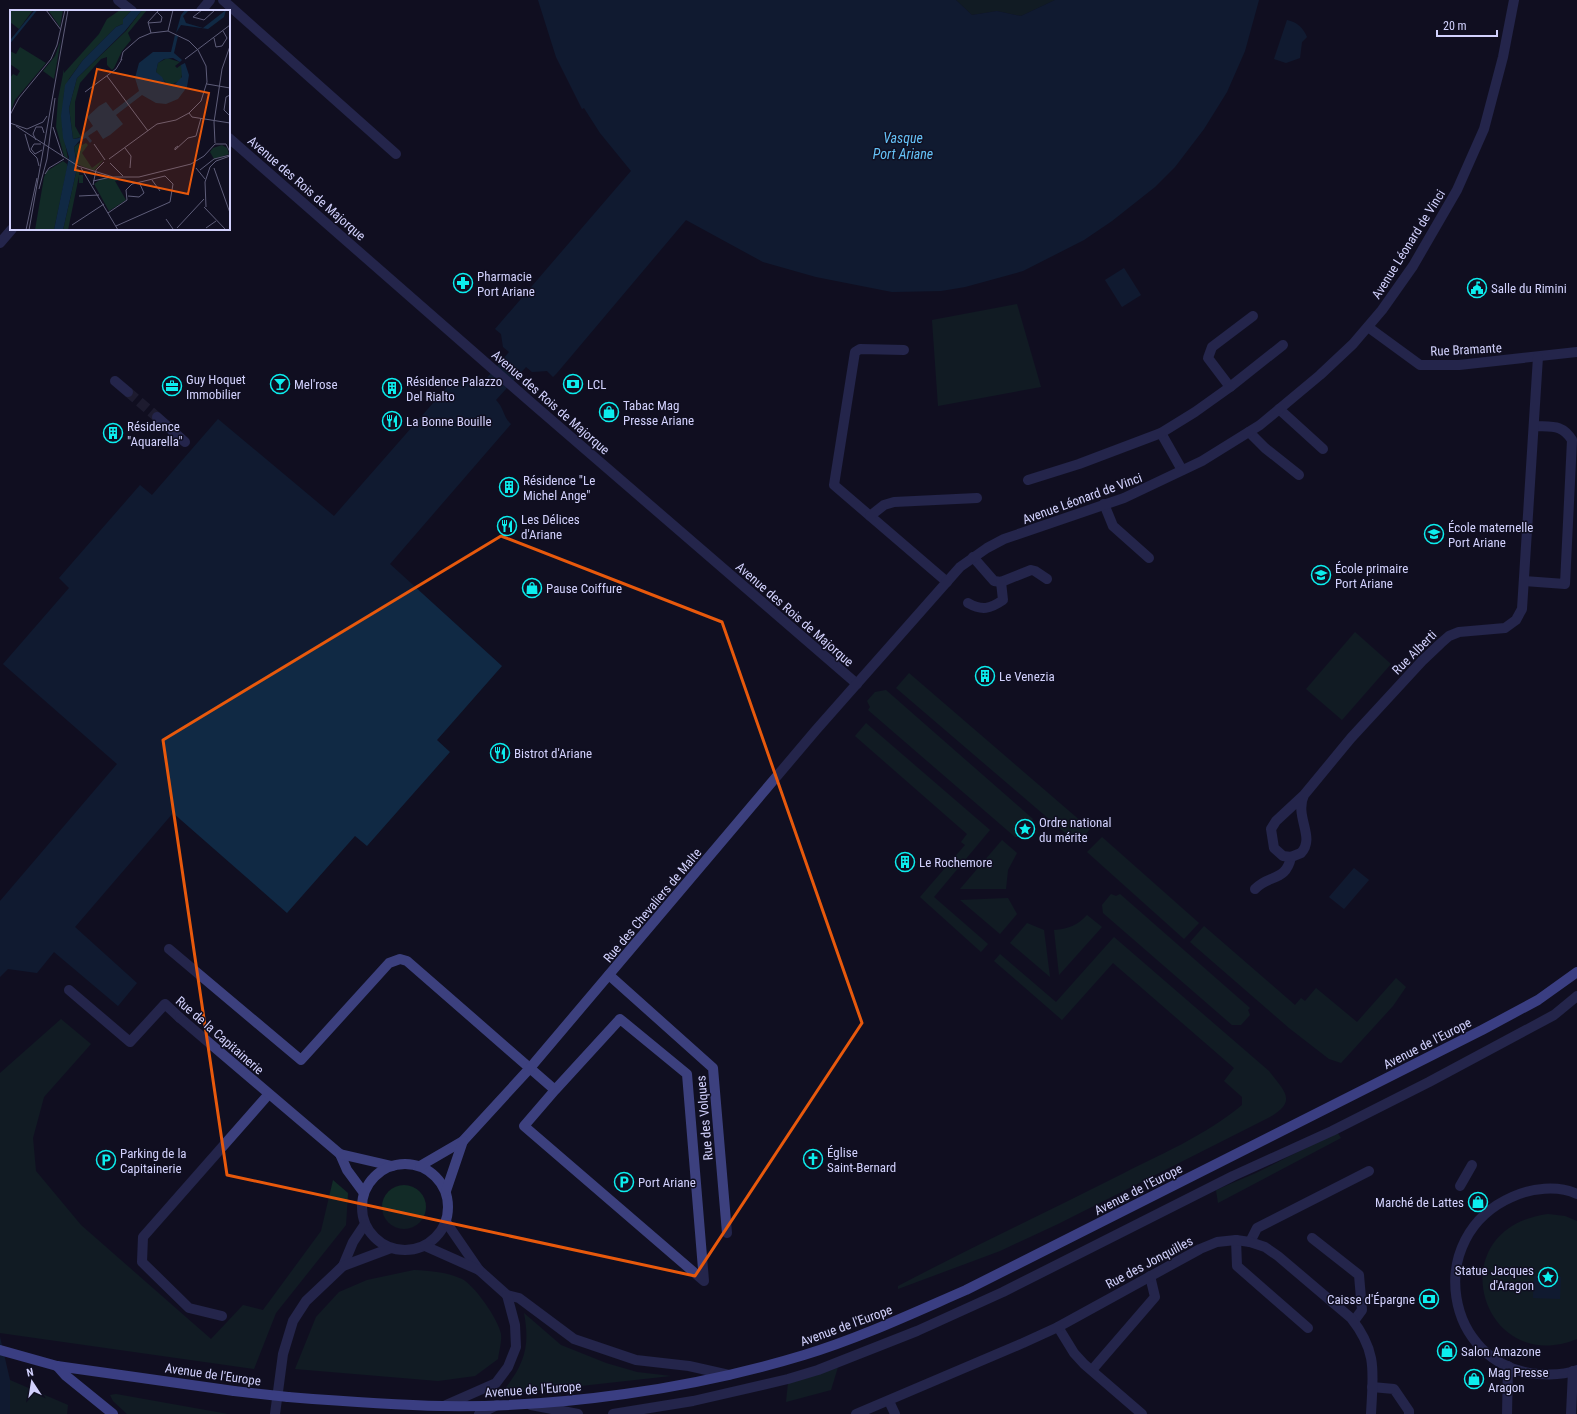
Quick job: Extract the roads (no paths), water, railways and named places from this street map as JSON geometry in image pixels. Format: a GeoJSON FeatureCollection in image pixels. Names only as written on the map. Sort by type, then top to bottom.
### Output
{"type":"FeatureCollection","features":[{"type":"Feature","properties":{"kind":"main road","name":"Avenue de l'Europe"},"geometry":{"type":"LineString","coordinates":[[0,1350],[57,1366],[234,1391],[374,1404],[443,1406],[526,1404],[598,1397],[729,1375],[805,1355],[881,1327],[966,1290],[1482,1030],[1538,1000],[1577,972]]}},
{"type":"Feature","properties":{"kind":"main road"},"geometry":{"type":"LineString","coordinates":[[57,1366],[65,1375],[113,1414]]}},
{"type":"Feature","properties":{"kind":"street"},"geometry":{"type":"LineString","coordinates":[[119,0],[131,10]]}},
{"type":"Feature","properties":{"kind":"street"},"geometry":{"type":"LineString","coordinates":[[202,10],[210,0]]}},
{"type":"Feature","properties":{"kind":"street"},"geometry":{"type":"LineString","coordinates":[[223,0],[396,154]]}},
{"type":"Feature","properties":{"kind":"street","name":"Avenue Léonard de Vinci"},"geometry":{"type":"LineString","coordinates":[[856,684],[960,567],[974,557],[1004,539],[1124,498],[1202,461],[1248,432],[1279,409],[1320,375],[1368,327],[1413,266],[1457,190],[1474,155],[1486,122],[1503,57],[1514,0]]}},
{"type":"Feature","properties":{"kind":"street","name":"Avenue des Rois de Majorque"},"geometry":{"type":"LineString","coordinates":[[230,139],[856,684]]}},
{"type":"Feature","properties":{"kind":"street"},"geometry":{"type":"LineString","coordinates":[[0,243],[11,230]]}},
{"type":"Feature","properties":{"kind":"street"},"geometry":{"type":"LineString","coordinates":[[1230,387],[1208,358],[1209,352],[1212,347],[1253,316]]}},
{"type":"Feature","properties":{"kind":"street","name":"Rue Bramante"},"geometry":{"type":"LineString","coordinates":[[1368,327],[1420,364],[1459,365],[1577,352]]}},
{"type":"Feature","properties":{"kind":"street"},"geometry":{"type":"LineString","coordinates":[[1028,480],[1079,464],[1161,433],[1195,412],[1230,387],[1283,345]]}},
{"type":"Feature","properties":{"kind":"street"},"geometry":{"type":"LineString","coordinates":[[904,350],[860,349],[855,352],[834,485],[947,582]]}},
{"type":"Feature","properties":{"kind":"street","name":"Rue Alberti"},"geometry":{"type":"LineString","coordinates":[[1291,857],[1284,856],[1274,848],[1271,829],[1276,821],[1304,795],[1356,733],[1422,661],[1449,636],[1460,632],[1505,628],[1516,620],[1522,609],[1538,357]]}},
{"type":"Feature","properties":{"kind":"street"},"geometry":{"type":"LineString","coordinates":[[115,381],[128,392]]}},
{"type":"Feature","properties":{"kind":"street"},"geometry":{"type":"LineString","coordinates":[[1279,409],[1323,449]]}},
{"type":"Feature","properties":{"kind":"street"},"geometry":{"type":"LineString","coordinates":[[157,417],[185,442]]}},
{"type":"Feature","properties":{"kind":"street"},"geometry":{"type":"LineString","coordinates":[[1524,581],[1565,584],[1572,440],[1567,431],[1558,427],[1534,426]]}},
{"type":"Feature","properties":{"kind":"street"},"geometry":{"type":"LineString","coordinates":[[1248,432],[1265,448],[1299,475]]}},
{"type":"Feature","properties":{"kind":"street"},"geometry":{"type":"LineString","coordinates":[[1161,433],[1182,470]]}},
{"type":"Feature","properties":{"kind":"street"},"geometry":{"type":"LineString","coordinates":[[870,516],[884,505],[894,502],[977,498]]}},
{"type":"Feature","properties":{"kind":"street"},"geometry":{"type":"LineString","coordinates":[[1104,504],[1114,526],[1149,558]]}},
{"type":"Feature","properties":{"kind":"street"},"geometry":{"type":"LineString","coordinates":[[974,557],[994,581],[1001,582],[1031,570],[1047,579]]}},
{"type":"Feature","properties":{"kind":"street"},"geometry":{"type":"LineString","coordinates":[[968,604],[978,609],[987,609],[1003,600],[1001,582]]}},
{"type":"Feature","properties":{"kind":"street","name":"Rue des Chevaliers de Malte"},"geometry":{"type":"LineString","coordinates":[[463,1141],[530,1068],[856,684]]}},
{"type":"Feature","properties":{"kind":"street"},"geometry":{"type":"LineString","coordinates":[[1255,889],[1261,883],[1284,873],[1289,866],[1291,857],[1301,853],[1307,842],[1300,807],[1304,795]]}},
{"type":"Feature","properties":{"kind":"street"},"geometry":{"type":"LineString","coordinates":[[169,949],[302,1060],[389,963],[400,959],[406,961],[555,1090]]}},
{"type":"Feature","properties":{"kind":"street","name":"Rue des Volques"},"geometry":{"type":"LineString","coordinates":[[609,976],[713,1068],[726,1233]]}},
{"type":"Feature","properties":{"kind":"street","name":"Rue de la Capitainerie"},"geometry":{"type":"LineString","coordinates":[[69,990],[130,1042],[165,1004],[268,1094],[340,1154],[347,1170],[364,1193]]}},
{"type":"Feature","properties":{"kind":"street"},"geometry":{"type":"LineString","coordinates":[[612,1414],[693,1401],[788,1379],[818,1370],[916,1331],[1003,1292],[1233,1176],[1332,1131],[1415,1089],[1554,1015],[1577,996]]}},
{"type":"Feature","properties":{"kind":"street"},"geometry":{"type":"LineString","coordinates":[[620,1019],[687,1074],[704,1281],[524,1126],[555,1090],[620,1019]]}},
{"type":"Feature","properties":{"kind":"street"},"geometry":{"type":"LineString","coordinates":[[222,1316],[189,1308],[142,1262],[143,1237],[268,1094]]}},
{"type":"Feature","properties":{"kind":"street"},"geometry":{"type":"LineString","coordinates":[[420,1166],[463,1141]]}},
{"type":"Feature","properties":{"kind":"street"},"geometry":{"type":"LineString","coordinates":[[446,1191],[463,1141]]}},
{"type":"Feature","properties":{"kind":"street","name":"Rue de la Capitainerie"},"geometry":{"type":"LineString","coordinates":[[340,1154],[392,1166]]}},
{"type":"Feature","properties":{"kind":"street"},"geometry":{"type":"LineString","coordinates":[[406,1163],[420,1166],[431,1172],[440,1180],[446,1191],[449,1201],[446,1222],[434,1240],[425,1246],[402,1251],[391,1248],[380,1243],[371,1234],[365,1224],[362,1213],[364,1193],[370,1181],[380,1172],[392,1166],[406,1163]]}},
{"type":"Feature","properties":{"kind":"street"},"geometry":{"type":"LineString","coordinates":[[1460,1186],[1472,1165]]}},
{"type":"Feature","properties":{"kind":"street"},"geometry":{"type":"LineString","coordinates":[[1250,1242],[1257,1228],[1369,1171]]}},
{"type":"Feature","properties":{"kind":"street"},"geometry":{"type":"LineString","coordinates":[[1571,1414],[1575,1370],[1551,1375],[1529,1373],[1508,1366],[1484,1350],[1466,1328],[1456,1300],[1455,1271],[1462,1244],[1478,1219],[1498,1203],[1522,1192],[1548,1188],[1577,1194]]}},
{"type":"Feature","properties":{"kind":"street"},"geometry":{"type":"LineString","coordinates":[[446,1222],[479,1270],[507,1295],[519,1298],[574,1339],[636,1360],[689,1366],[729,1375]]}},
{"type":"Feature","properties":{"kind":"street"},"geometry":{"type":"LineString","coordinates":[[275,1414],[283,1354],[293,1321],[306,1301],[342,1266],[353,1242],[365,1224]]}},
{"type":"Feature","properties":{"kind":"street"},"geometry":{"type":"LineString","coordinates":[[1312,1238],[1359,1275],[1362,1310],[1354,1322]]}},
{"type":"Feature","properties":{"kind":"street"},"geometry":{"type":"LineString","coordinates":[[1236,1240],[1237,1266],[1308,1328]]}},
{"type":"Feature","properties":{"kind":"street","name":"Rue des Jonquilles"},"geometry":{"type":"LineString","coordinates":[[856,1414],[890,1401],[1058,1327],[1200,1249],[1218,1242],[1236,1240],[1250,1242],[1265,1247],[1278,1256],[1354,1322],[1366,1340],[1372,1355],[1371,1414]]}},
{"type":"Feature","properties":{"kind":"street"},"geometry":{"type":"LineString","coordinates":[[425,1246],[479,1270]]}},
{"type":"Feature","properties":{"kind":"street"},"geometry":{"type":"LineString","coordinates":[[342,1266],[391,1248]]}},
{"type":"Feature","properties":{"kind":"street"},"geometry":{"type":"LineString","coordinates":[[1092,1370],[1155,1297],[1150,1276]]}},
{"type":"Feature","properties":{"kind":"street"},"geometry":{"type":"LineString","coordinates":[[443,1406],[496,1383],[508,1367],[516,1347],[515,1325],[507,1295]]}},
{"type":"Feature","properties":{"kind":"street"},"geometry":{"type":"LineString","coordinates":[[1058,1327],[1074,1353],[1142,1414]]}},
{"type":"Feature","properties":{"kind":"street"},"geometry":{"type":"LineString","coordinates":[[1507,1414],[1508,1366]]}},
{"type":"Feature","properties":{"kind":"street"},"geometry":{"type":"LineString","coordinates":[[1372,1387],[1394,1389],[1409,1411],[1409,1414]]}},
{"type":"Feature","properties":{"kind":"street"},"geometry":{"type":"LineString","coordinates":[[890,1401],[895,1414]]}},
{"type":"Feature","properties":{"kind":"street"},"geometry":{"type":"LineString","coordinates":[[526,1404],[578,1414]]}},
{"type":"Feature","properties":{"kind":"street"},"geometry":{"type":"LineString","coordinates":[[479,1414],[498,1405]]}},
{"type":"Feature","properties":{"kind":"water","name":"Vasque Port Ariane"},"geometry":{"type":"Polygon","coordinates":[[[538,0],[956,0],[972,15],[997,11],[1021,16],[1055,0],[1259,0],[1245,51],[1227,92],[1204,129],[1175,167],[1155,187],[1112,221],[1084,240],[1023,271],[965,287],[941,291],[892,292],[816,277],[763,262],[686,220],[553,377],[547,371],[532,372],[526,367],[496,400],[511,424],[390,564],[502,666],[437,740],[450,752],[367,846],[355,836],[287,913],[173,813],[75,927],[137,983],[118,1006],[54,952],[37,973],[8,969],[0,977],[0,901],[117,764],[3,664],[69,588],[59,578],[140,485],[152,495],[218,419],[334,516],[455,378],[459,381],[473,380],[480,386],[509,352],[503,347],[501,334],[495,329],[631,171],[600,133],[584,108],[582,109],[556,57],[538,0]]]}},
{"type":"Feature","properties":{"kind":"water"},"geometry":{"type":"Polygon","coordinates":[[[1287,20],[1299,26],[1307,37],[1302,42],[1300,58],[1286,63],[1274,59],[1287,20]]]}},
{"type":"Feature","properties":{"kind":"water"},"geometry":{"type":"Polygon","coordinates":[[[1124,268],[1141,295],[1122,307],[1105,280],[1124,268]]]}},
{"type":"Feature","properties":{"kind":"water"},"geometry":{"type":"Polygon","coordinates":[[[1354,868],[1369,880],[1344,909],[1329,897],[1354,868]]]}},
{"type":"Feature","properties":{"kind":"water"},"geometry":{"type":"Polygon","coordinates":[[[1534,1276],[1543,1276],[1543,1283],[1552,1283],[1553,1276],[1561,1277],[1560,1299],[1533,1298],[1534,1276]]]}},
{"type":"Feature","properties":{"kind":"water"},"geometry":{"type":"Polygon","coordinates":[[[0,1337],[10,1380],[10,1414],[0,1414],[0,1337]]]}},
{"type":"Feature","properties":{"kind":"tunnel"},"geometry":{"type":"LineString","coordinates":[[128,392],[157,417]]}},
{"type":"Feature","properties":{"kind":"place","name":"Pharmacie Port Ariane"},"geometry":{"type":"Point","coordinates":[463,283]}},
{"type":"Feature","properties":{"kind":"place","name":"Salle du Rimini"},"geometry":{"type":"Point","coordinates":[1477,288]}},
{"type":"Feature","properties":{"kind":"place","name":"Mel'rose"},"geometry":{"type":"Point","coordinates":[280,384]}},
{"type":"Feature","properties":{"kind":"place","name":"LCL"},"geometry":{"type":"Point","coordinates":[573,384]}},
{"type":"Feature","properties":{"kind":"place","name":"Guy Hoquet Immobilier"},"geometry":{"type":"Point","coordinates":[172,386]}},
{"type":"Feature","properties":{"kind":"place","name":"Résidence Palazzo Del Rialto"},"geometry":{"type":"Point","coordinates":[392,388]}},
{"type":"Feature","properties":{"kind":"place","name":"Tabac Mag Presse Ariane"},"geometry":{"type":"Point","coordinates":[609,412]}},
{"type":"Feature","properties":{"kind":"place","name":"La Bonne Bouille"},"geometry":{"type":"Point","coordinates":[392,421]}},
{"type":"Feature","properties":{"kind":"place","name":"Résidence \"Aquarella\""},"geometry":{"type":"Point","coordinates":[113,433]}},
{"type":"Feature","properties":{"kind":"place","name":"Résidence \"Le Michel Ange\""},"geometry":{"type":"Point","coordinates":[509,487]}},
{"type":"Feature","properties":{"kind":"place","name":"Les Délices d'Ariane"},"geometry":{"type":"Point","coordinates":[507,526]}},
{"type":"Feature","properties":{"kind":"place","name":"École maternelle Port Ariane"},"geometry":{"type":"Point","coordinates":[1434,534]}},
{"type":"Feature","properties":{"kind":"place","name":"École primaire Port Ariane"},"geometry":{"type":"Point","coordinates":[1321,575]}},
{"type":"Feature","properties":{"kind":"place","name":"Pause Coiffure"},"geometry":{"type":"Point","coordinates":[532,588]}},
{"type":"Feature","properties":{"kind":"place","name":"Le Venezia"},"geometry":{"type":"Point","coordinates":[985,676]}},
{"type":"Feature","properties":{"kind":"place","name":"Bistrot d'Ariane"},"geometry":{"type":"Point","coordinates":[500,753]}},
{"type":"Feature","properties":{"kind":"place","name":"Ordre national du mérite"},"geometry":{"type":"Point","coordinates":[1025,829]}},
{"type":"Feature","properties":{"kind":"place","name":"Le Rochemore"},"geometry":{"type":"Point","coordinates":[905,862]}},
{"type":"Feature","properties":{"kind":"place","name":"Église Saint-Bernard"},"geometry":{"type":"Point","coordinates":[813,1159]}},
{"type":"Feature","properties":{"kind":"place","name":"Parking de la Capitainerie"},"geometry":{"type":"Point","coordinates":[106,1160]}},
{"type":"Feature","properties":{"kind":"place","name":"Port Ariane"},"geometry":{"type":"Point","coordinates":[624,1182]}},
{"type":"Feature","properties":{"kind":"place","name":"Marché de Lattes"},"geometry":{"type":"Point","coordinates":[1478,1202]}},
{"type":"Feature","properties":{"kind":"place","name":"Statue Jacques d'Aragon"},"geometry":{"type":"Point","coordinates":[1548,1277]}},
{"type":"Feature","properties":{"kind":"place","name":"Caisse d'Épargne"},"geometry":{"type":"Point","coordinates":[1429,1299]}},
{"type":"Feature","properties":{"kind":"place","name":"Salon Amazone"},"geometry":{"type":"Point","coordinates":[1447,1351]}},
{"type":"Feature","properties":{"kind":"place","name":"Mag Presse Aragon"},"geometry":{"type":"Point","coordinates":[1474,1379]}}]}
